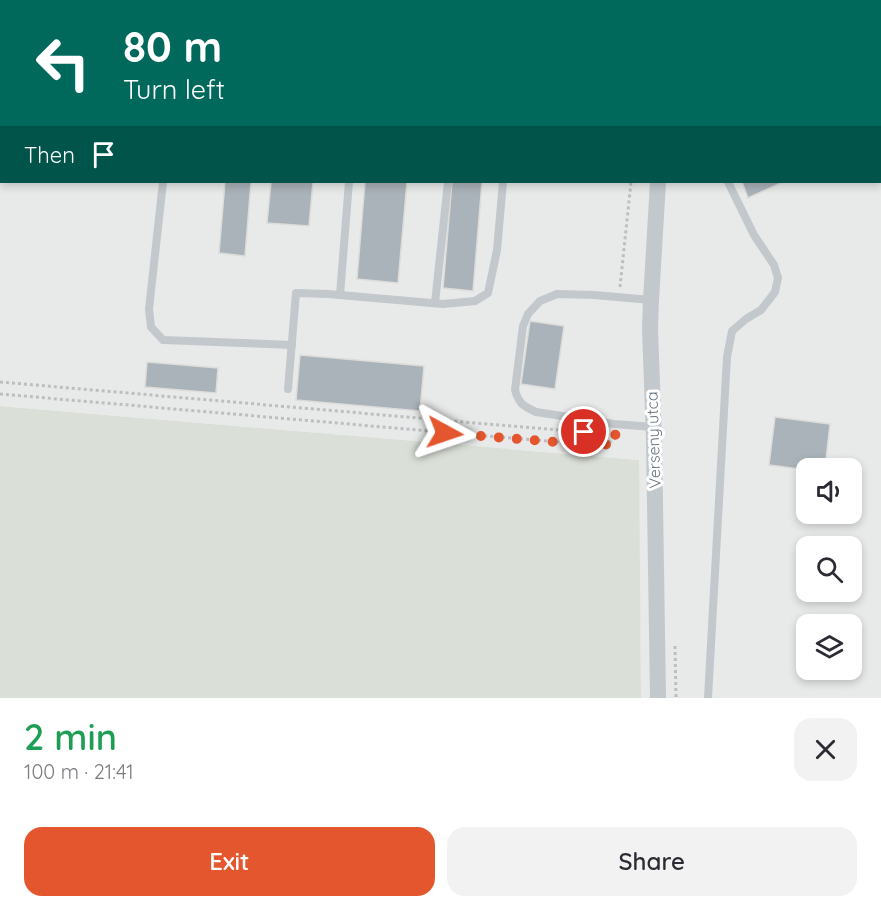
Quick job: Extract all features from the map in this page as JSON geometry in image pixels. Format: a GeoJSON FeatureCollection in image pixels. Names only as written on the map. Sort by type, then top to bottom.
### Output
{"type":"FeatureCollection","features":[{"type":"Feature","properties":{"kind":"street","name":"Verseny utca"},"geometry":{"type":"LineString","coordinates":[[658,183],[651,300],[651,366],[658,698]]}},
{"type":"Feature","properties":{"kind":"lane"},"geometry":{"type":"LineString","coordinates":[[163,183],[149,309],[151,327],[163,340],[292,345]]}},
{"type":"Feature","properties":{"kind":"lane"},"geometry":{"type":"LineString","coordinates":[[340,295],[349,183]]}},
{"type":"Feature","properties":{"kind":"lane"},"geometry":{"type":"LineString","coordinates":[[435,303],[448,183]]}},
{"type":"Feature","properties":{"kind":"lane"},"geometry":{"type":"LineString","coordinates":[[288,389],[296,293],[444,304],[475,301],[488,293],[496,250],[503,183]]}},
{"type":"Feature","properties":{"kind":"lane"},"geometry":{"type":"LineString","coordinates":[[708,698],[727,357],[732,331],[761,310],[775,292],[778,278],[774,265],[754,235],[728,183]]}},
{"type":"Feature","properties":{"kind":"lane"},"geometry":{"type":"LineString","coordinates":[[651,300],[557,294],[540,301],[528,314],[523,326],[515,390],[518,399],[525,407],[536,412],[614,424],[654,427]]}},
{"type":"Feature","properties":{"kind":"path"},"geometry":{"type":"LineString","coordinates":[[619,298],[630,183]]}},
{"type":"Feature","properties":{"kind":"path"},"geometry":{"type":"LineString","coordinates":[[0,382],[584,432]]}},
{"type":"Feature","properties":{"kind":"path"},"geometry":{"type":"LineString","coordinates":[[0,394],[604,446],[618,435],[612,435]]}},
{"type":"Feature","properties":{"kind":"shaded area"},"geometry":{"type":"Polygon","coordinates":[[[0,183],[881,183],[881,698],[641,698],[638,460],[0,406],[0,183]]]}},
{"type":"Feature","properties":{"kind":"shaded area"},"geometry":{"type":"Polygon","coordinates":[[[0,406],[639,460],[641,698],[0,698],[0,406]]]}},
{"type":"Feature","properties":{"kind":"building"},"geometry":{"type":"Polygon","coordinates":[[[225,183],[251,183],[245,256],[219,253],[225,183]]]}},
{"type":"Feature","properties":{"kind":"building"},"geometry":{"type":"Polygon","coordinates":[[[271,183],[313,183],[309,226],[267,223],[271,183]]]}},
{"type":"Feature","properties":{"kind":"building"},"geometry":{"type":"Polygon","coordinates":[[[365,183],[407,183],[398,283],[357,279],[365,183]]]}},
{"type":"Feature","properties":{"kind":"building"},"geometry":{"type":"Polygon","coordinates":[[[452,183],[482,183],[473,291],[443,288],[452,183]]]}},
{"type":"Feature","properties":{"kind":"building"},"geometry":{"type":"Polygon","coordinates":[[[742,183],[781,183],[748,198],[742,183]]]}},
{"type":"Feature","properties":{"kind":"building"},"geometry":{"type":"Polygon","coordinates":[[[530,321],[564,326],[555,389],[521,384],[530,321]]]}},
{"type":"Feature","properties":{"kind":"building"},"geometry":{"type":"Polygon","coordinates":[[[300,355],[424,366],[420,411],[296,400],[300,355]]]}},
{"type":"Feature","properties":{"kind":"building"},"geometry":{"type":"Polygon","coordinates":[[[147,362],[218,368],[216,393],[145,387],[147,362]]]}},
{"type":"Feature","properties":{"kind":"building"},"geometry":{"type":"Polygon","coordinates":[[[775,417],[830,424],[826,458],[796,458],[796,469],[769,465],[775,417]]]}},
{"type":"Feature","properties":{"kind":"route"},"geometry":{"type":"LineString","coordinates":[[445,433],[604,446],[618,435],[584,432]]}}]}
